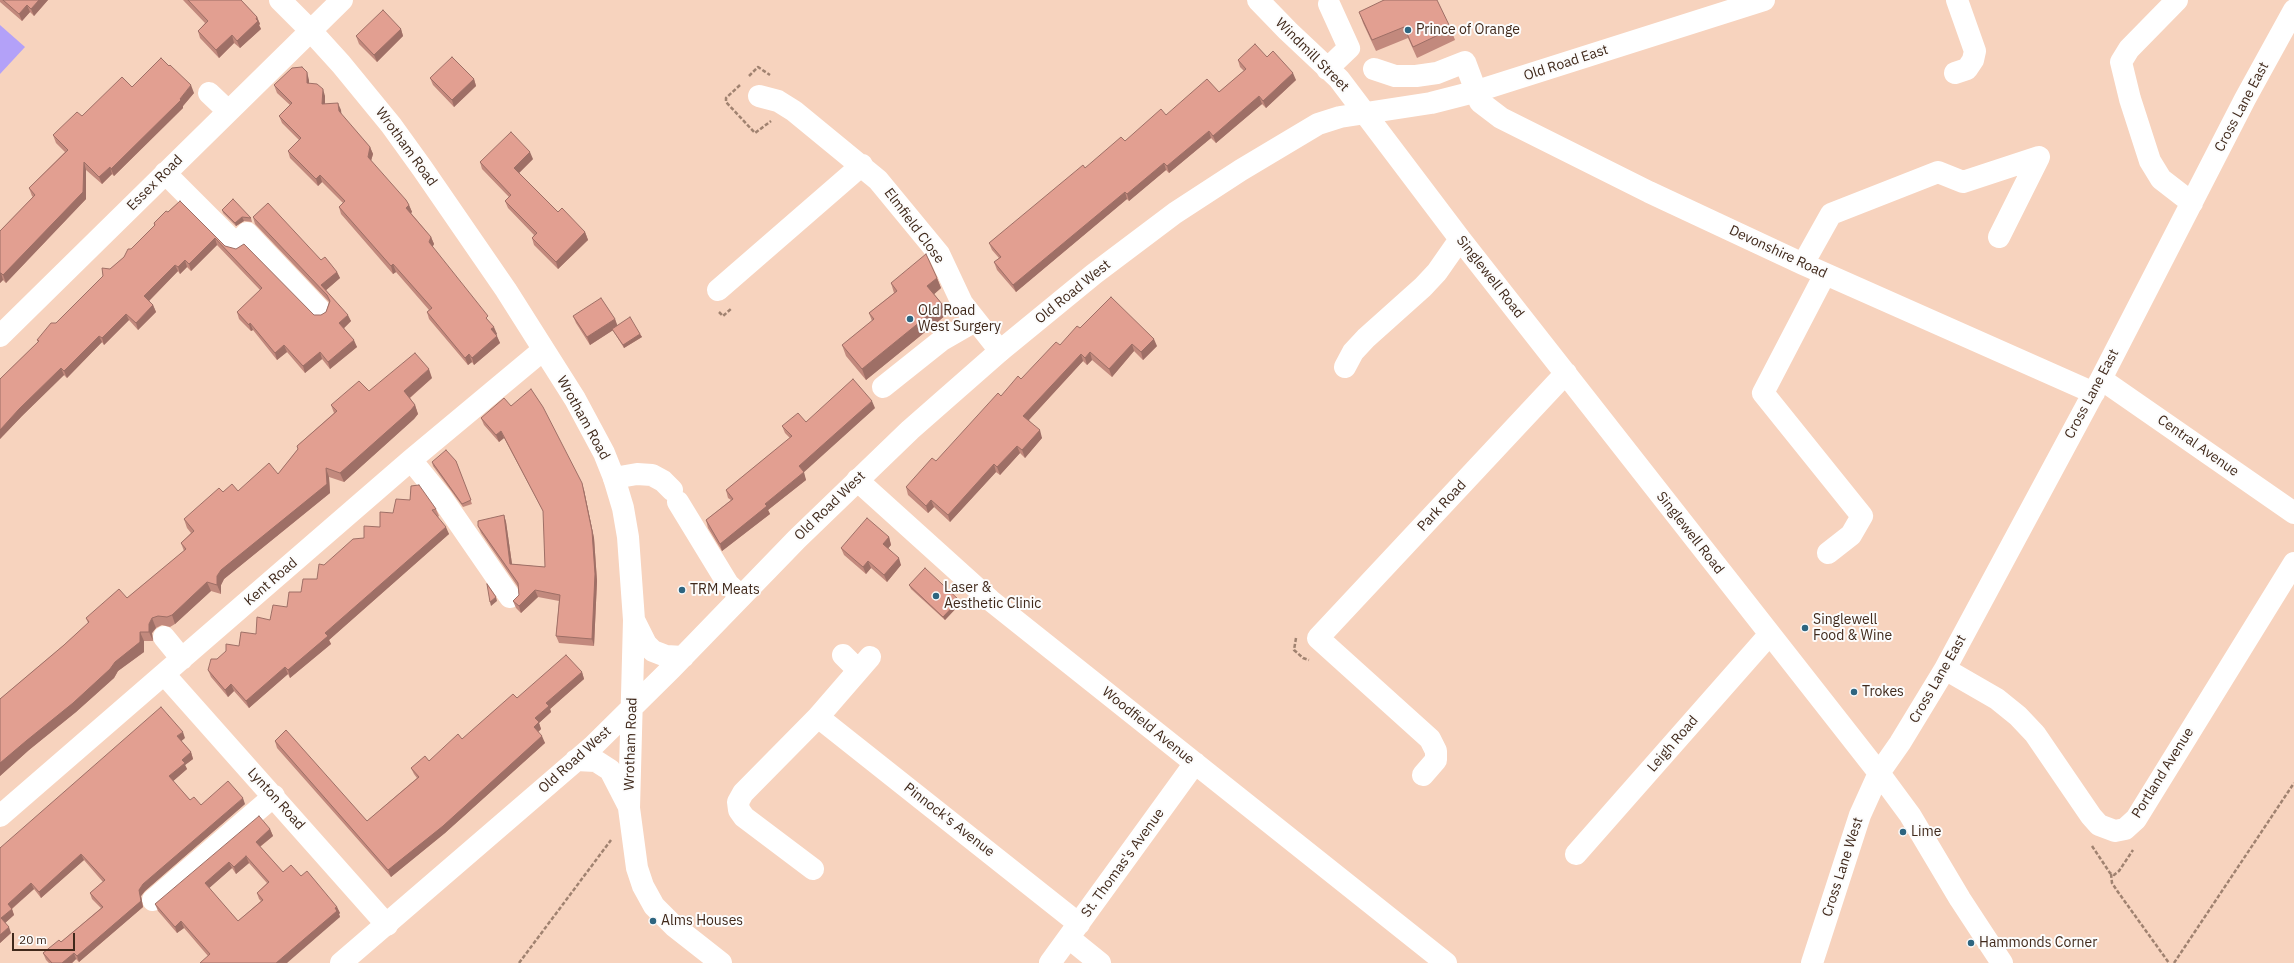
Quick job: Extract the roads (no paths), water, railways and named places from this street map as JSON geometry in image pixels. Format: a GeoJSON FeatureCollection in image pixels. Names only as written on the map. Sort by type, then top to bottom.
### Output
{"type":"FeatureCollection","features":[{"type":"Feature","properties":{"kind":"street","name":"Wrotham Road"},"geometry":{"type":"LineString","coordinates":[[280,0],[311,30],[391,125],[506,290],[594,434],[614,478],[623,508],[628,537],[634,620],[633,707],[629,808],[637,868],[650,899],[666,919],[722,963]]}},
{"type":"Feature","properties":{"kind":"street","name":"Essex Road"},"geometry":{"type":"LineString","coordinates":[[0,336],[342,0]]}},
{"type":"Feature","properties":{"kind":"street","name":"Windmill Street"},"geometry":{"type":"LineString","coordinates":[[1258,0],[1339,79],[1364,112]]}},
{"type":"Feature","properties":{"kind":"street","name":"Old Road East"},"geometry":{"type":"LineString","coordinates":[[1364,112],[1431,103],[1474,92],[1764,0]]}},
{"type":"Feature","properties":{"kind":"street"},"geometry":{"type":"LineString","coordinates":[[1955,73],[1967,69],[1973,60],[1975,51],[1957,0]]}},
{"type":"Feature","properties":{"kind":"street"},"geometry":{"type":"LineString","coordinates":[[2177,0],[2129,49],[2121,62],[2128,92],[2150,161],[2161,179],[2192,202]]}},
{"type":"Feature","properties":{"kind":"street"},"geometry":{"type":"LineString","coordinates":[[1327,68],[1349,48],[1329,4]]}},
{"type":"Feature","properties":{"kind":"street","name":"Cross Lane East"},"geometry":{"type":"LineString","coordinates":[[1880,772],[1900,743],[1945,669],[2097,386],[2192,202],[2294,10]]}},
{"type":"Feature","properties":{"kind":"street"},"geometry":{"type":"LineString","coordinates":[[1374,69],[1395,76],[1416,76],[1437,73],[1465,62],[1474,92]]}},
{"type":"Feature","properties":{"kind":"street","name":"Devonshire Road"},"geometry":{"type":"LineString","coordinates":[[1474,92],[1480,102],[1501,118],[1649,192],[1825,274],[2097,386]]}},
{"type":"Feature","properties":{"kind":"street"},"geometry":{"type":"LineString","coordinates":[[210,93],[228,112]]}},
{"type":"Feature","properties":{"kind":"street","name":"Elmfield Close"},"geometry":{"type":"LineString","coordinates":[[759,96],[778,101],[794,110],[862,165],[878,180],[935,248],[944,263],[962,303],[975,322],[1000,351]]}},
{"type":"Feature","properties":{"kind":"street","name":"Singlewell Road"},"geometry":{"type":"LineString","coordinates":[[1364,112],[1460,239],[1769,635],[1880,772],[1910,815],[1960,899],[2002,963]]}},
{"type":"Feature","properties":{"kind":"street","name":"Old Road West"},"geometry":{"type":"LineString","coordinates":[[341,963],[387,925],[576,760],[683,658],[741,596],[857,480],[1000,351],[1094,274],[1175,213],[1318,124],[1340,117],[1364,112]]}},
{"type":"Feature","properties":{"kind":"street"},"geometry":{"type":"LineString","coordinates":[[1803,264],[1831,214],[1938,172],[1963,182],[2039,157],[1999,237]]}},
{"type":"Feature","properties":{"kind":"street"},"geometry":{"type":"LineString","coordinates":[[722,300],[862,165]]}},
{"type":"Feature","properties":{"kind":"street"},"geometry":{"type":"LineString","coordinates":[[165,173],[236,244],[247,233],[320,310]]}},
{"type":"Feature","properties":{"kind":"street"},"geometry":{"type":"LineString","coordinates":[[1345,368],[1353,352],[1366,338],[1423,287],[1437,272],[1460,239]]}},
{"type":"Feature","properties":{"kind":"street"},"geometry":{"type":"LineString","coordinates":[[1825,274],[1763,393],[1862,516],[1851,535],[1828,552]]}},
{"type":"Feature","properties":{"kind":"street"},"geometry":{"type":"LineString","coordinates":[[883,387],[942,340],[975,322]]}},
{"type":"Feature","properties":{"kind":"street","name":"Kent Road"},"geometry":{"type":"LineString","coordinates":[[0,816],[411,460],[543,350]]}},
{"type":"Feature","properties":{"kind":"street","name":"Park Road"},"geometry":{"type":"LineString","coordinates":[[1423,775],[1436,760],[1436,751],[1430,739],[1325,644],[1566,374]]}},
{"type":"Feature","properties":{"kind":"street","name":"Central Avenue"},"geometry":{"type":"LineString","coordinates":[[2097,386],[2294,514]]}},
{"type":"Feature","properties":{"kind":"street"},"geometry":{"type":"LineString","coordinates":[[411,460],[441,497],[510,597]]}},
{"type":"Feature","properties":{"kind":"street"},"geometry":{"type":"LineString","coordinates":[[614,478],[637,474],[652,475],[663,481],[675,496],[728,584],[741,596]]}},
{"type":"Feature","properties":{"kind":"street","name":"Woodfield Avenue"},"geometry":{"type":"LineString","coordinates":[[857,480],[990,600],[1446,963]]}},
{"type":"Feature","properties":{"kind":"street","name":"Portland Avenue"},"geometry":{"type":"LineString","coordinates":[[1945,669],[1997,699],[2018,716],[2036,734],[2091,816],[2099,824],[2115,831],[2125,829],[2136,819],[2294,563]]}},
{"type":"Feature","properties":{"kind":"street"},"geometry":{"type":"LineString","coordinates":[[634,620],[646,644],[653,651],[666,656],[683,658]]}},
{"type":"Feature","properties":{"kind":"street","name":"Leigh Road"},"geometry":{"type":"LineString","coordinates":[[1576,854],[1769,635]]}},
{"type":"Feature","properties":{"kind":"street"},"geometry":{"type":"LineString","coordinates":[[164,637],[182,659]]}},
{"type":"Feature","properties":{"kind":"street"},"geometry":{"type":"LineString","coordinates":[[812,869],[744,817],[738,810],[738,802],[743,793],[818,717],[864,664],[843,655]]}},
{"type":"Feature","properties":{"kind":"street","name":"Lynton Road"},"geometry":{"type":"LineString","coordinates":[[164,674],[274,796],[387,925]]}},
{"type":"Feature","properties":{"kind":"street","name":"Pinnock's Avenue"},"geometry":{"type":"LineString","coordinates":[[818,717],[1074,931],[1100,963]]}},
{"type":"Feature","properties":{"kind":"street"},"geometry":{"type":"LineString","coordinates":[[576,760],[596,761],[610,770],[629,808]]}},
{"type":"Feature","properties":{"kind":"street","name":"St. Thomas's Avenue"},"geometry":{"type":"LineString","coordinates":[[1050,963],[1195,763]]}},
{"type":"Feature","properties":{"kind":"street","name":"Cross Lane West"},"geometry":{"type":"LineString","coordinates":[[1812,963],[1860,814],[1880,772]]}},
{"type":"Feature","properties":{"kind":"street"},"geometry":{"type":"LineString","coordinates":[[153,900],[274,796]]}},
{"type":"Feature","properties":{"kind":"place","name":"Prince of Orange"},"geometry":{"type":"Point","coordinates":[1408,30]}},
{"type":"Feature","properties":{"kind":"place","name":"Old Road West Surgery"},"geometry":{"type":"Point","coordinates":[910,319]}},
{"type":"Feature","properties":{"kind":"place","name":"TRM Meats"},"geometry":{"type":"Point","coordinates":[682,590]}},
{"type":"Feature","properties":{"kind":"place","name":"Laser & Aesthetic Clinic"},"geometry":{"type":"Point","coordinates":[936,596]}},
{"type":"Feature","properties":{"kind":"place","name":"Singlewell Food & Wine"},"geometry":{"type":"Point","coordinates":[1805,628]}},
{"type":"Feature","properties":{"kind":"place","name":"Trokes"},"geometry":{"type":"Point","coordinates":[1854,692]}},
{"type":"Feature","properties":{"kind":"place","name":"Lime"},"geometry":{"type":"Point","coordinates":[1903,832]}},
{"type":"Feature","properties":{"kind":"place","name":"Alms Houses"},"geometry":{"type":"Point","coordinates":[653,921]}},
{"type":"Feature","properties":{"kind":"place","name":"Hammonds Corner"},"geometry":{"type":"Point","coordinates":[1971,943]}}]}
